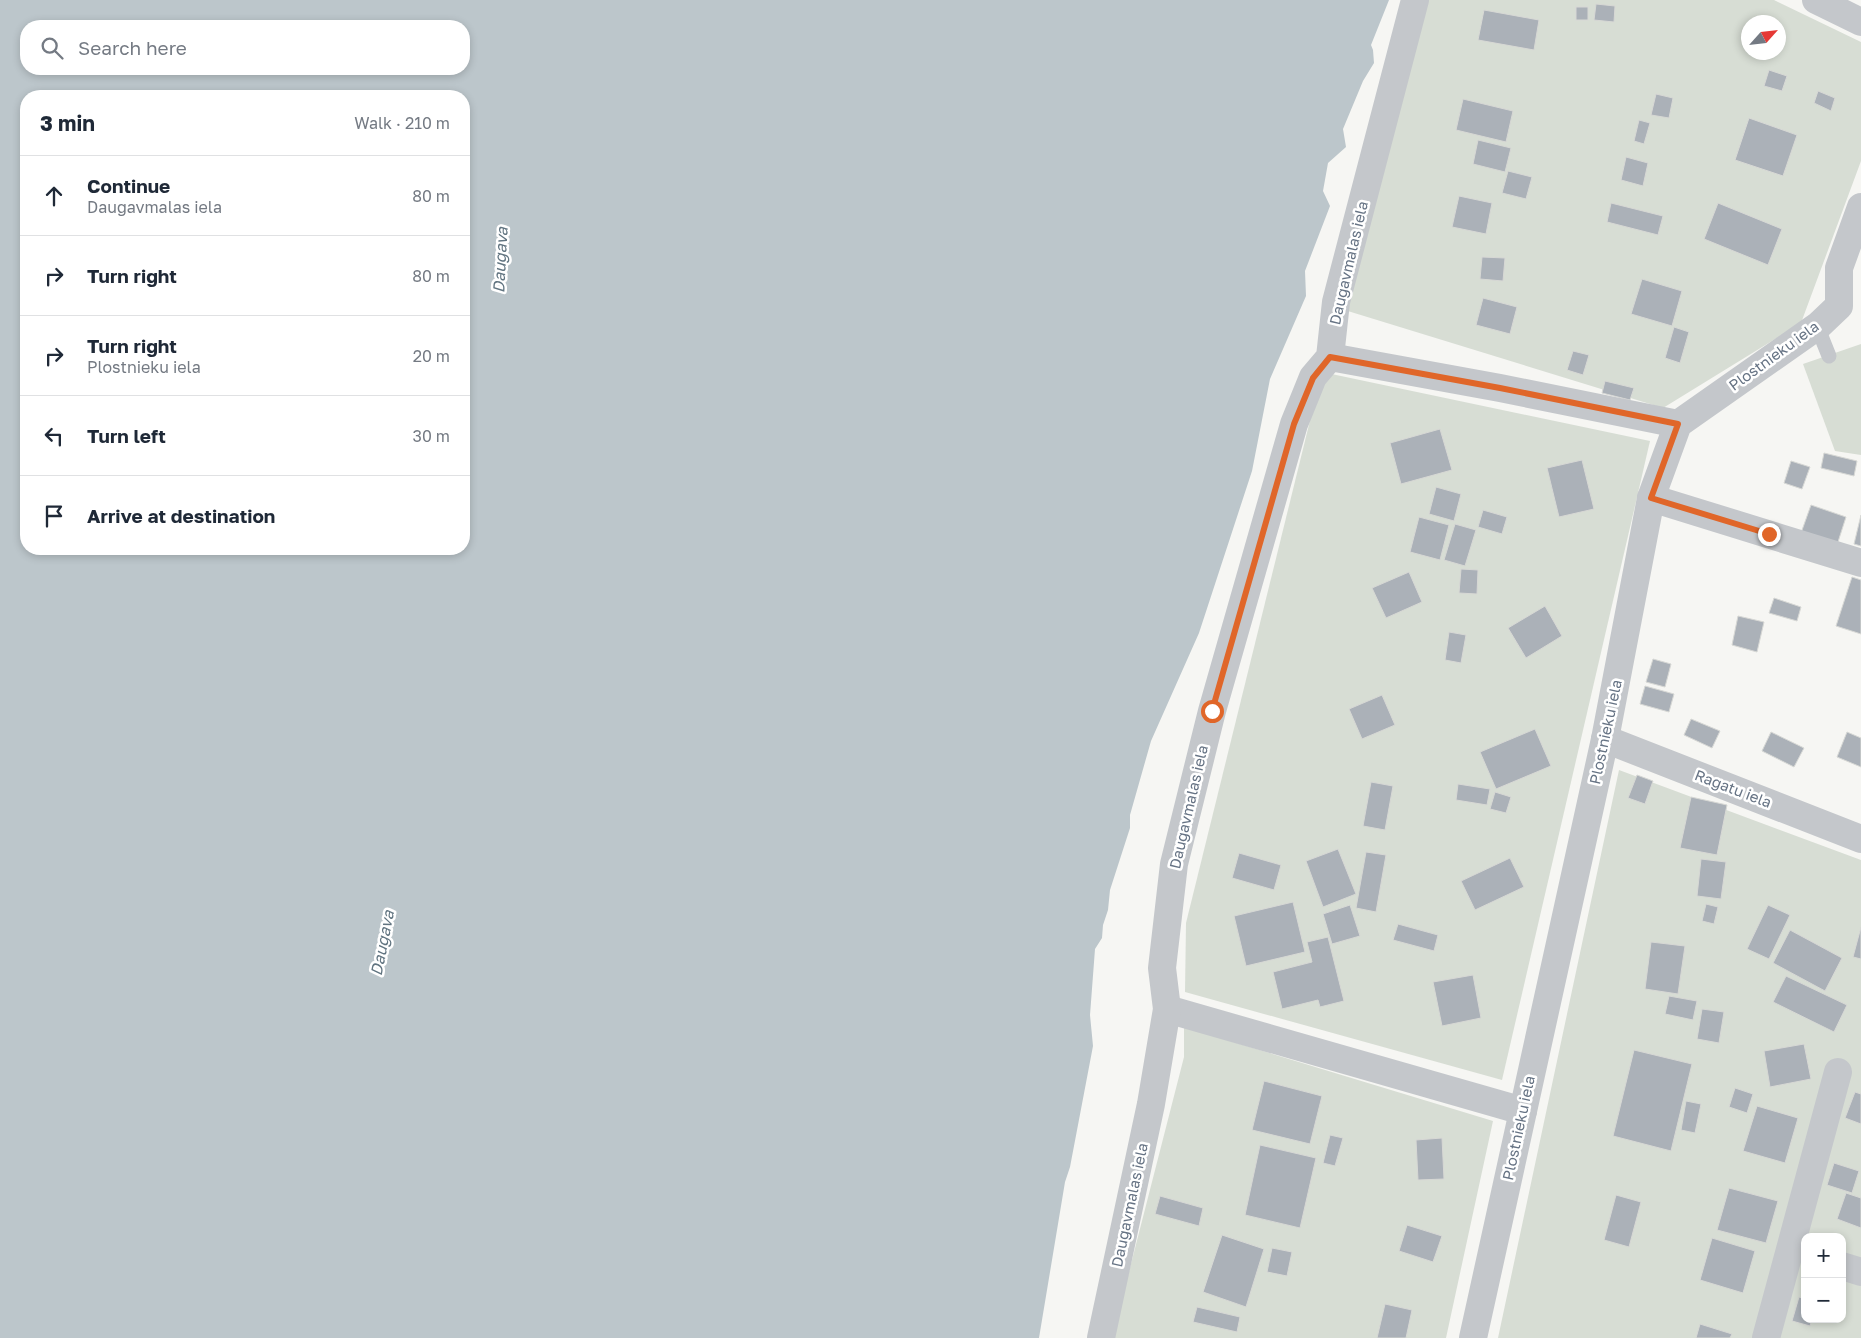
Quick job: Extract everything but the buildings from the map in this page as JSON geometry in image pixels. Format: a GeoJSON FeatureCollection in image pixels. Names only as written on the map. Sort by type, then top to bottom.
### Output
{"type":"FeatureCollection","features":[{"type":"Feature","properties":{"kind":"street","name":"Daugavmalas iela"},"geometry":{"type":"LineString","coordinates":[[1101,1338],[1149,1113],[1167,1009],[1162,968],[1174,864],[1212,711],[1294,424],[1313,378],[1330,357],[1336,302],[1415,0]]}},
{"type":"Feature","properties":{"kind":"street"},"geometry":{"type":"LineString","coordinates":[[1816,0],[1861,22]]}},
{"type":"Feature","properties":{"kind":"street","name":"Plostnieku iela"},"geometry":{"type":"LineString","coordinates":[[1473,1338],[1605,739],[1651,498],[1678,424],[1817,326],[1850,306],[1839,268],[1861,207]]}},
{"type":"Feature","properties":{"kind":"street"},"geometry":{"type":"LineString","coordinates":[[1330,357],[1500,388],[1678,424]]}},
{"type":"Feature","properties":{"kind":"street"},"geometry":{"type":"LineString","coordinates":[[1651,498],[1861,563]]}},
{"type":"Feature","properties":{"kind":"street","name":"Ragatu iela"},"geometry":{"type":"LineString","coordinates":[[1605,739],[1861,840]]}},
{"type":"Feature","properties":{"kind":"street"},"geometry":{"type":"LineString","coordinates":[[1167,1009],[1523,1111]]}},
{"type":"Feature","properties":{"kind":"street"},"geometry":{"type":"LineString","coordinates":[[1766,1338],[1797,1252],[1838,1072]]}},
{"type":"Feature","properties":{"kind":"street"},"geometry":{"type":"LineString","coordinates":[[1846,1267],[1861,1272]]}},
{"type":"Feature","properties":{"kind":"lane"},"geometry":{"type":"LineString","coordinates":[[1817,326],[1829,356]]}},
{"type":"Feature","properties":{"kind":"shaded area"},"geometry":{"type":"Polygon","coordinates":[[[1427,0],[1774,0],[1861,42],[1861,161],[1801,323],[1663,408],[1338,308],[1427,0]]]}},
{"type":"Feature","properties":{"kind":"shaded area"},"geometry":{"type":"Polygon","coordinates":[[[1861,344],[1861,455],[1835,451],[1803,364],[1861,344]]]}},
{"type":"Feature","properties":{"kind":"shaded area"},"geometry":{"type":"Polygon","coordinates":[[[1322,372],[1650,441],[1502,1080],[1185,992],[1186,923],[1322,372]]]}},
{"type":"Feature","properties":{"kind":"shaded area"},"geometry":{"type":"Polygon","coordinates":[[[1619,770],[1861,860],[1861,1338],[1498,1338],[1619,770]]]}},
{"type":"Feature","properties":{"kind":"shaded area"},"geometry":{"type":"Polygon","coordinates":[[[1184,1027],[1493,1121],[1446,1338],[1112,1338],[1184,1057],[1184,1027]]]}},
{"type":"Feature","properties":{"kind":"water","name":"Daugava"},"geometry":{"type":"Polygon","coordinates":[[[0,0],[1389,0],[1371,45],[1374,63],[1363,81],[1343,129],[1346,147],[1328,163],[1323,191],[1330,206],[1305,271],[1306,296],[1270,379],[1252,471],[1199,633],[1151,741],[1130,815],[1130,828],[1110,890],[1102,938],[1095,949],[1090,1015],[1093,1046],[1070,1167],[1065,1182],[1039,1338],[0,1338],[0,0]]]}},
{"type":"Feature","properties":{"kind":"route"},"geometry":{"type":"LineString","coordinates":[[1212,711],[1294,424],[1313,378],[1330,357],[1500,388],[1678,424],[1651,498],[1769,534]]}}]}
